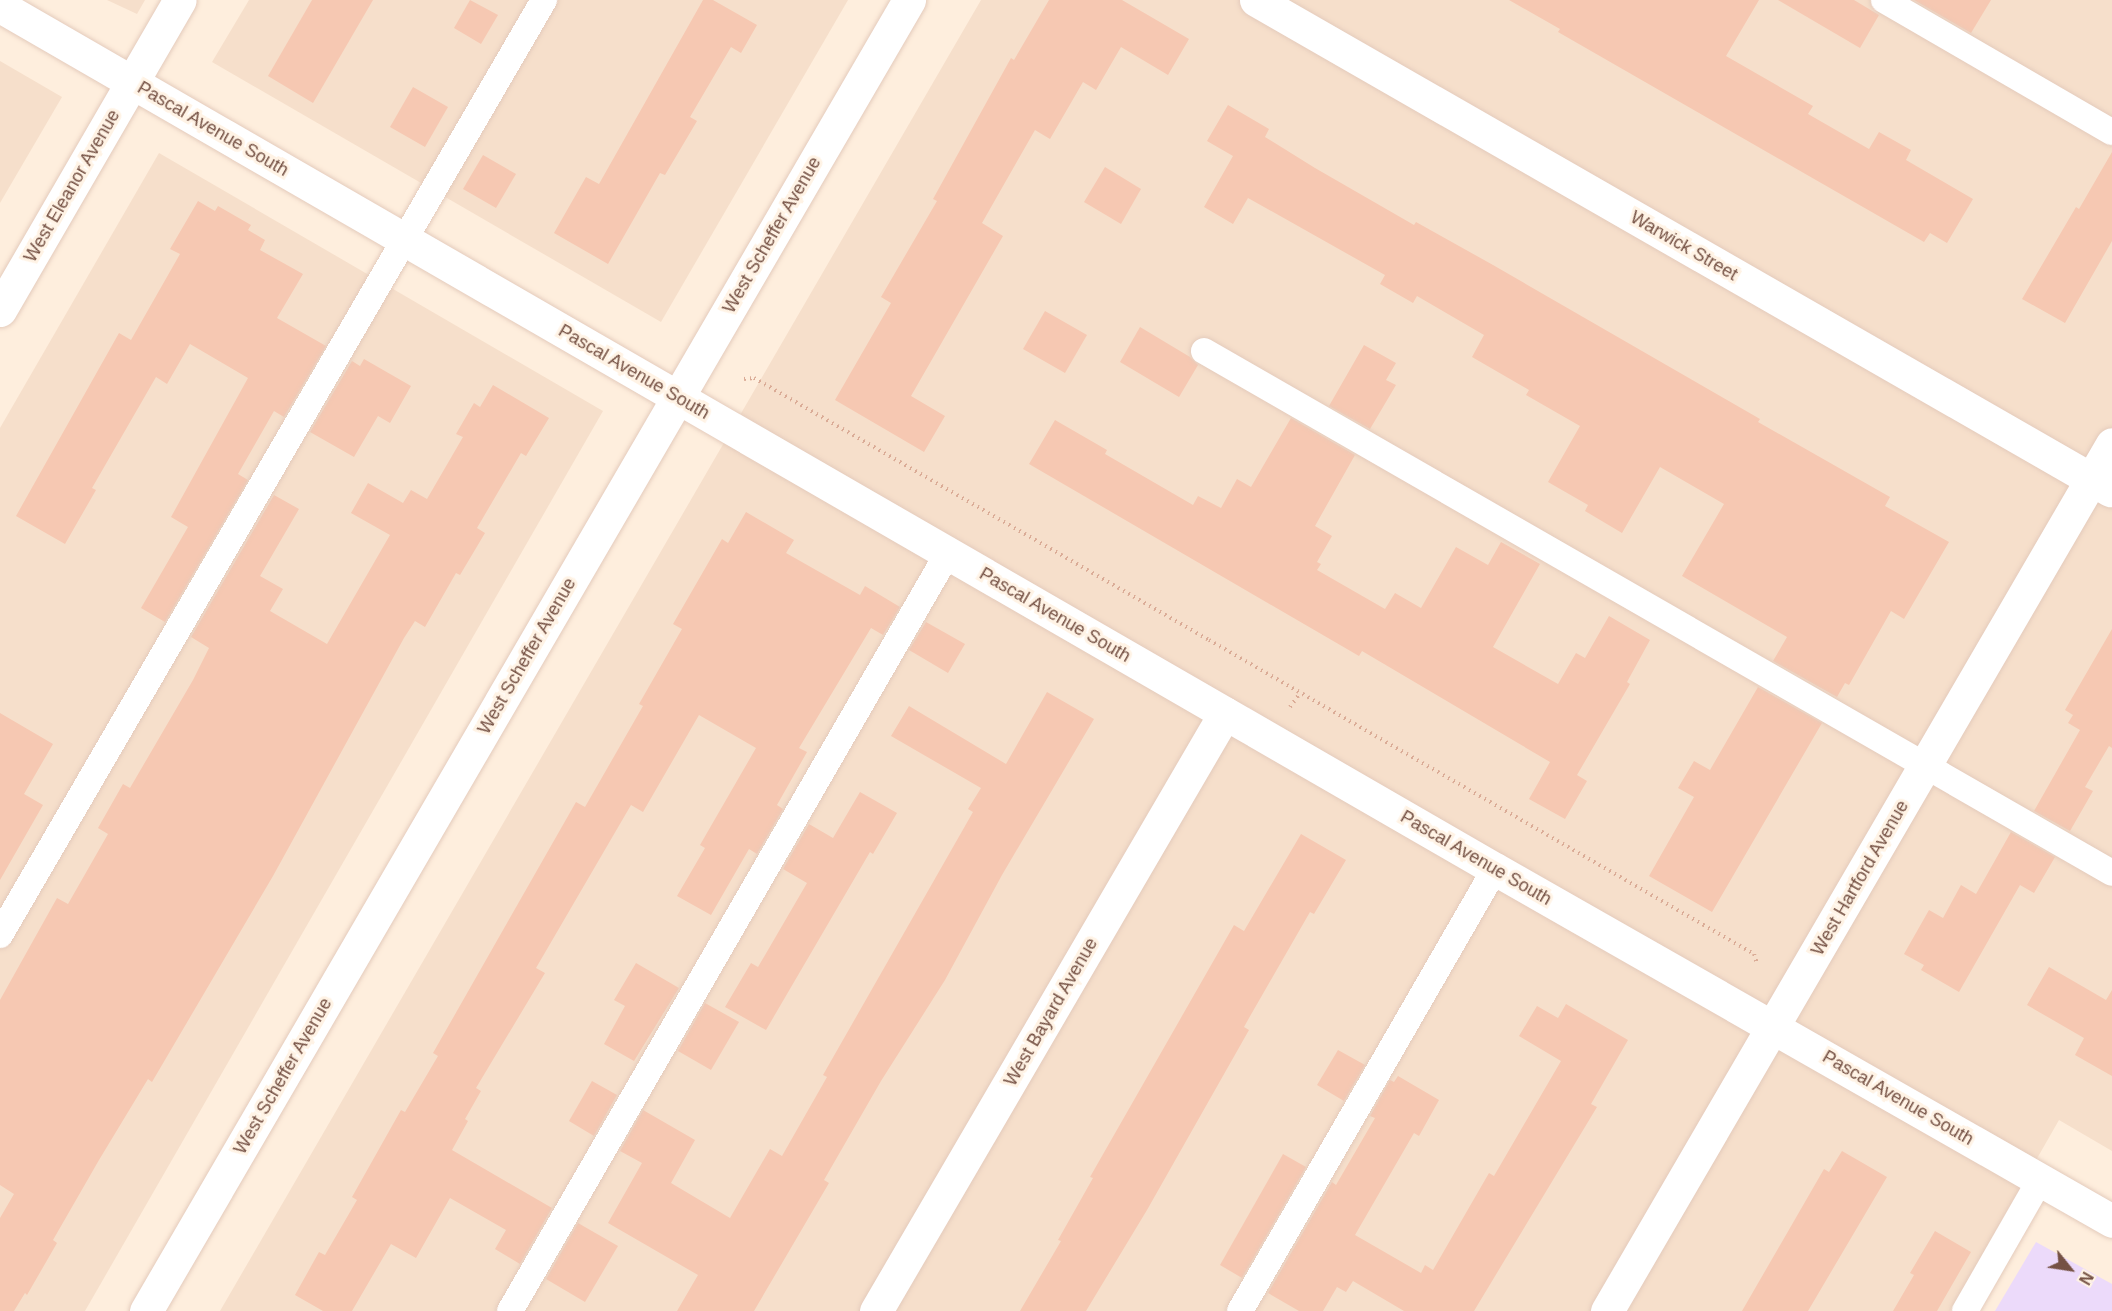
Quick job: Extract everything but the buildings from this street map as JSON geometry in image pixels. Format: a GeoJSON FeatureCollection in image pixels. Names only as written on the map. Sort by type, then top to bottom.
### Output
{"type":"FeatureCollection","features":[{"type":"Feature","properties":{"kind":"street","name":"West Eleanor Avenue"},"geometry":{"type":"LineString","coordinates":[[0,310],[180,0]]}},
{"type":"Feature","properties":{"kind":"street","name":"West Scheffer Avenue"},"geometry":{"type":"LineString","coordinates":[[146,1311],[909,0]]}},
{"type":"Feature","properties":{"kind":"street","name":"Warwick Street"},"geometry":{"type":"LineString","coordinates":[[1256,0],[2102,485]]}},
{"type":"Feature","properties":{"kind":"street","name":"Pascal Avenue South"},"geometry":{"type":"LineString","coordinates":[[0,6],[2112,1221]]}},
{"type":"Feature","properties":{"kind":"street","name":"West Hartford Avenue"},"geometry":{"type":"LineString","coordinates":[[1607,1311],[1925,764],[2102,485],[2112,444]]}},
{"type":"Feature","properties":{"kind":"street","name":"West Bayard Avenue"},"geometry":{"type":"LineString","coordinates":[[876,1311],[1225,712]]}},
{"type":"Feature","properties":{"kind":"lane"},"geometry":{"type":"LineString","coordinates":[[0,935],[544,0]]}},
{"type":"Feature","properties":{"kind":"lane"},"geometry":{"type":"LineString","coordinates":[[1884,0],[2112,132]]}},
{"type":"Feature","properties":{"kind":"lane"},"geometry":{"type":"LineString","coordinates":[[1204,351],[2112,873]]}},
{"type":"Feature","properties":{"kind":"lane"},"geometry":{"type":"LineString","coordinates":[[510,1311],[948,553]]}},
{"type":"Feature","properties":{"kind":"lane"},"geometry":{"type":"LineString","coordinates":[[1240,1311],[1495,868]]}},
{"type":"Feature","properties":{"kind":"lane"},"geometry":{"type":"LineString","coordinates":[[1965,1311],[2040,1180]]}},
{"type":"Feature","properties":{"kind":"path"},"geometry":{"type":"LineString","coordinates":[[744,379],[754,378],[1754,954],[1757,963]]}},
{"type":"Feature","properties":{"kind":"path"},"geometry":{"type":"LineString","coordinates":[[1289,707],[1300,693]]}},
{"type":"Feature","properties":{"kind":"shaded area"},"geometry":{"type":"Polygon","coordinates":[[[107,0],[145,0],[137,14],[107,0]]]}},
{"type":"Feature","properties":{"kind":"shaded area"},"geometry":{"type":"Polygon","coordinates":[[[249,0],[848,0],[661,322],[212,62],[249,0]]]}},
{"type":"Feature","properties":{"kind":"shaded area"},"geometry":{"type":"Polygon","coordinates":[[[981,0],[2112,0],[2112,1151],[2059,1120],[1950,1311],[220,1311],[981,0]]]}},
{"type":"Feature","properties":{"kind":"shaded area"},"geometry":{"type":"Polygon","coordinates":[[[0,61],[62,97],[0,203],[0,61]]]}},
{"type":"Feature","properties":{"kind":"shaded area"},"geometry":{"type":"Polygon","coordinates":[[[159,153],[603,411],[85,1311],[0,1311],[0,428],[159,153]]]}},
{"type":"Feature","properties":{"kind":"shaded area"},"geometry":{"type":"Polygon","coordinates":[[[2036,1242],[2112,1284],[2112,1311],[1995,1311],[2036,1242]]]}}]}
